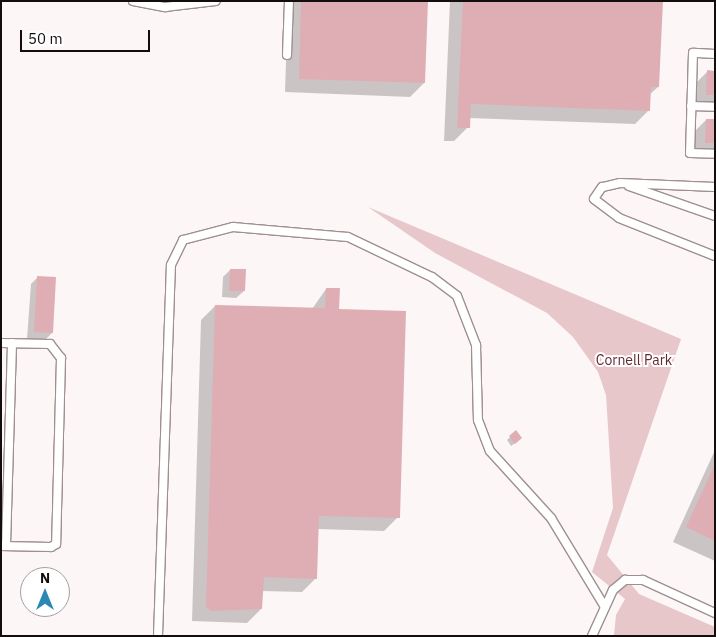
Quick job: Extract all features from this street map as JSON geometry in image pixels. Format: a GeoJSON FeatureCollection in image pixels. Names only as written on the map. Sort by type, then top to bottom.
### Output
{"type":"FeatureCollection","features":[{"type":"Feature","properties":{"kind":"lane"},"geometry":{"type":"LineString","coordinates":[[133,1],[166,7],[216,1]]}},
{"type":"Feature","properties":{"kind":"lane"},"geometry":{"type":"LineString","coordinates":[[287,54],[289,1]]}},
{"type":"Feature","properties":{"kind":"lane"},"geometry":{"type":"LineString","coordinates":[[715,54],[693,53],[690,153],[715,154]]}},
{"type":"Feature","properties":{"kind":"lane"},"geometry":{"type":"LineString","coordinates":[[691,106],[715,106]]}},
{"type":"Feature","properties":{"kind":"lane"},"geometry":{"type":"LineString","coordinates":[[620,183],[715,216]]}},
{"type":"Feature","properties":{"kind":"lane"},"geometry":{"type":"LineString","coordinates":[[715,187],[620,183],[595,193],[600,207],[715,256]]}},
{"type":"Feature","properties":{"kind":"lane"},"geometry":{"type":"LineString","coordinates":[[158,636],[171,264],[183,240],[233,227],[348,237],[432,277],[458,296],[476,345],[478,420],[490,451],[552,518],[605,607]]}},
{"type":"Feature","properties":{"kind":"lane"},"geometry":{"type":"LineString","coordinates":[[1,343],[12,343],[50,344],[62,358],[56,544],[51,548],[4,546],[12,343]]}},
{"type":"Feature","properties":{"kind":"lane"},"geometry":{"type":"LineString","coordinates":[[592,636],[618,584],[633,579],[715,613]]}},
{"type":"Feature","properties":{"kind":"green space","name":"Cornell Park"},"geometry":{"type":"Polygon","coordinates":[[[368,207],[681,339],[607,555],[639,594],[715,627],[715,636],[614,635],[616,615],[625,599],[592,572],[613,508],[606,395],[598,372],[573,337],[547,313],[435,253],[368,207]]]}},
{"type":"Feature","properties":{"kind":"building"},"geometry":{"type":"Polygon","coordinates":[[[301,1],[428,1],[425,83],[299,79],[301,1]]]}},
{"type":"Feature","properties":{"kind":"building"},"geometry":{"type":"Polygon","coordinates":[[[463,1],[663,1],[659,87],[651,87],[650,111],[471,104],[470,128],[457,128],[463,1]]]}},
{"type":"Feature","properties":{"kind":"building"},"geometry":{"type":"Polygon","coordinates":[[[707,70],[715,71],[715,95],[706,95],[707,70]]]}},
{"type":"Feature","properties":{"kind":"building"},"geometry":{"type":"Polygon","coordinates":[[[706,119],[715,119],[715,143],[705,143],[706,119]]]}},
{"type":"Feature","properties":{"kind":"building"},"geometry":{"type":"Polygon","coordinates":[[[230,269],[246,269],[245,291],[229,291],[230,269]]]}},
{"type":"Feature","properties":{"kind":"building"},"geometry":{"type":"Polygon","coordinates":[[[37,276],[56,277],[53,333],[34,332],[37,276]]]}},
{"type":"Feature","properties":{"kind":"building"},"geometry":{"type":"Polygon","coordinates":[[[326,288],[340,288],[339,309],[406,311],[400,518],[319,516],[317,579],[264,577],[262,609],[211,611],[206,607],[215,305],[325,308],[326,288]]]}},
{"type":"Feature","properties":{"kind":"building"},"geometry":{"type":"Polygon","coordinates":[[[516,430],[522,438],[515,444],[509,436],[516,430]]]}},
{"type":"Feature","properties":{"kind":"building"},"geometry":{"type":"Polygon","coordinates":[[[715,464],[715,541],[686,527],[715,464]]]}}]}
